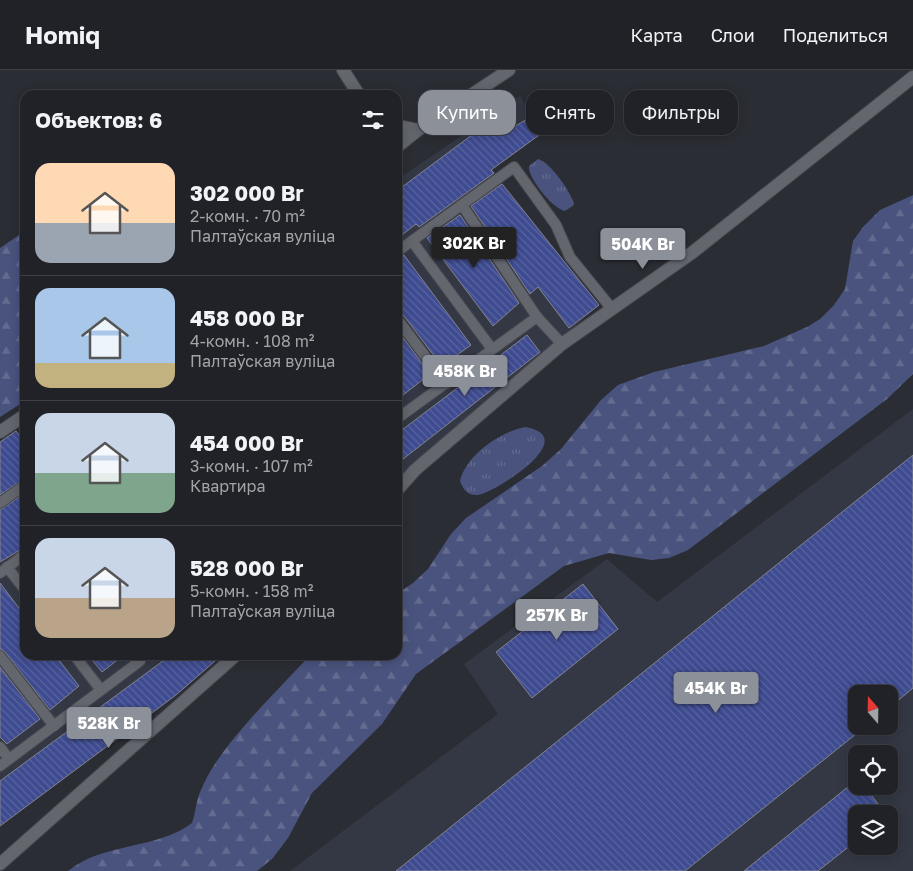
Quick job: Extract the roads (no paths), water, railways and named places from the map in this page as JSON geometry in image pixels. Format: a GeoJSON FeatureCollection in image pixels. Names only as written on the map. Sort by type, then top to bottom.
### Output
{"type":"FeatureCollection","features":[{"type":"Feature","properties":{"kind":"street"},"geometry":{"type":"LineString","coordinates":[[343,70],[357,90]]}},
{"type":"Feature","properties":{"kind":"street"},"geometry":{"type":"LineString","coordinates":[[479,90],[509,70]]}},
{"type":"Feature","properties":{"kind":"street"},"geometry":{"type":"LineString","coordinates":[[402,485],[415,470],[562,344],[693,252],[913,77]]}},
{"type":"Feature","properties":{"kind":"street"},"geometry":{"type":"LineString","coordinates":[[402,127],[418,130]]}},
{"type":"Feature","properties":{"kind":"street"},"geometry":{"type":"LineString","coordinates":[[402,143],[418,130]]}},
{"type":"Feature","properties":{"kind":"street"},"geometry":{"type":"LineString","coordinates":[[0,432],[20,418]]}},
{"type":"Feature","properties":{"kind":"street"},"geometry":{"type":"LineString","coordinates":[[0,864],[230,660]]}},
{"type":"Feature","properties":{"kind":"lane"},"geometry":{"type":"LineString","coordinates":[[402,248],[514,167],[556,225],[570,257],[612,309]]}},
{"type":"Feature","properties":{"kind":"lane"},"geometry":{"type":"LineString","coordinates":[[462,205],[537,317],[562,344]]}},
{"type":"Feature","properties":{"kind":"lane"},"geometry":{"type":"LineString","coordinates":[[412,241],[492,349]]}},
{"type":"Feature","properties":{"kind":"lane"},"geometry":{"type":"LineString","coordinates":[[402,413],[446,384],[537,317]]}},
{"type":"Feature","properties":{"kind":"lane"},"geometry":{"type":"LineString","coordinates":[[402,325],[446,384]]}},
{"type":"Feature","properties":{"kind":"lane"},"geometry":{"type":"LineString","coordinates":[[0,503],[20,489]]}},
{"type":"Feature","properties":{"kind":"lane"},"geometry":{"type":"LineString","coordinates":[[20,558],[4,570],[20,585]]}},
{"type":"Feature","properties":{"kind":"lane"},"geometry":{"type":"LineString","coordinates":[[0,656],[54,726]]}},
{"type":"Feature","properties":{"kind":"lane"},"geometry":{"type":"LineString","coordinates":[[78,660],[101,690]]}},
{"type":"Feature","properties":{"kind":"lane"},"geometry":{"type":"LineString","coordinates":[[0,766],[140,660]]}},
{"type":"Feature","properties":{"kind":"lane"},"geometry":{"type":"LineString","coordinates":[[0,748],[9,759]]}}]}
